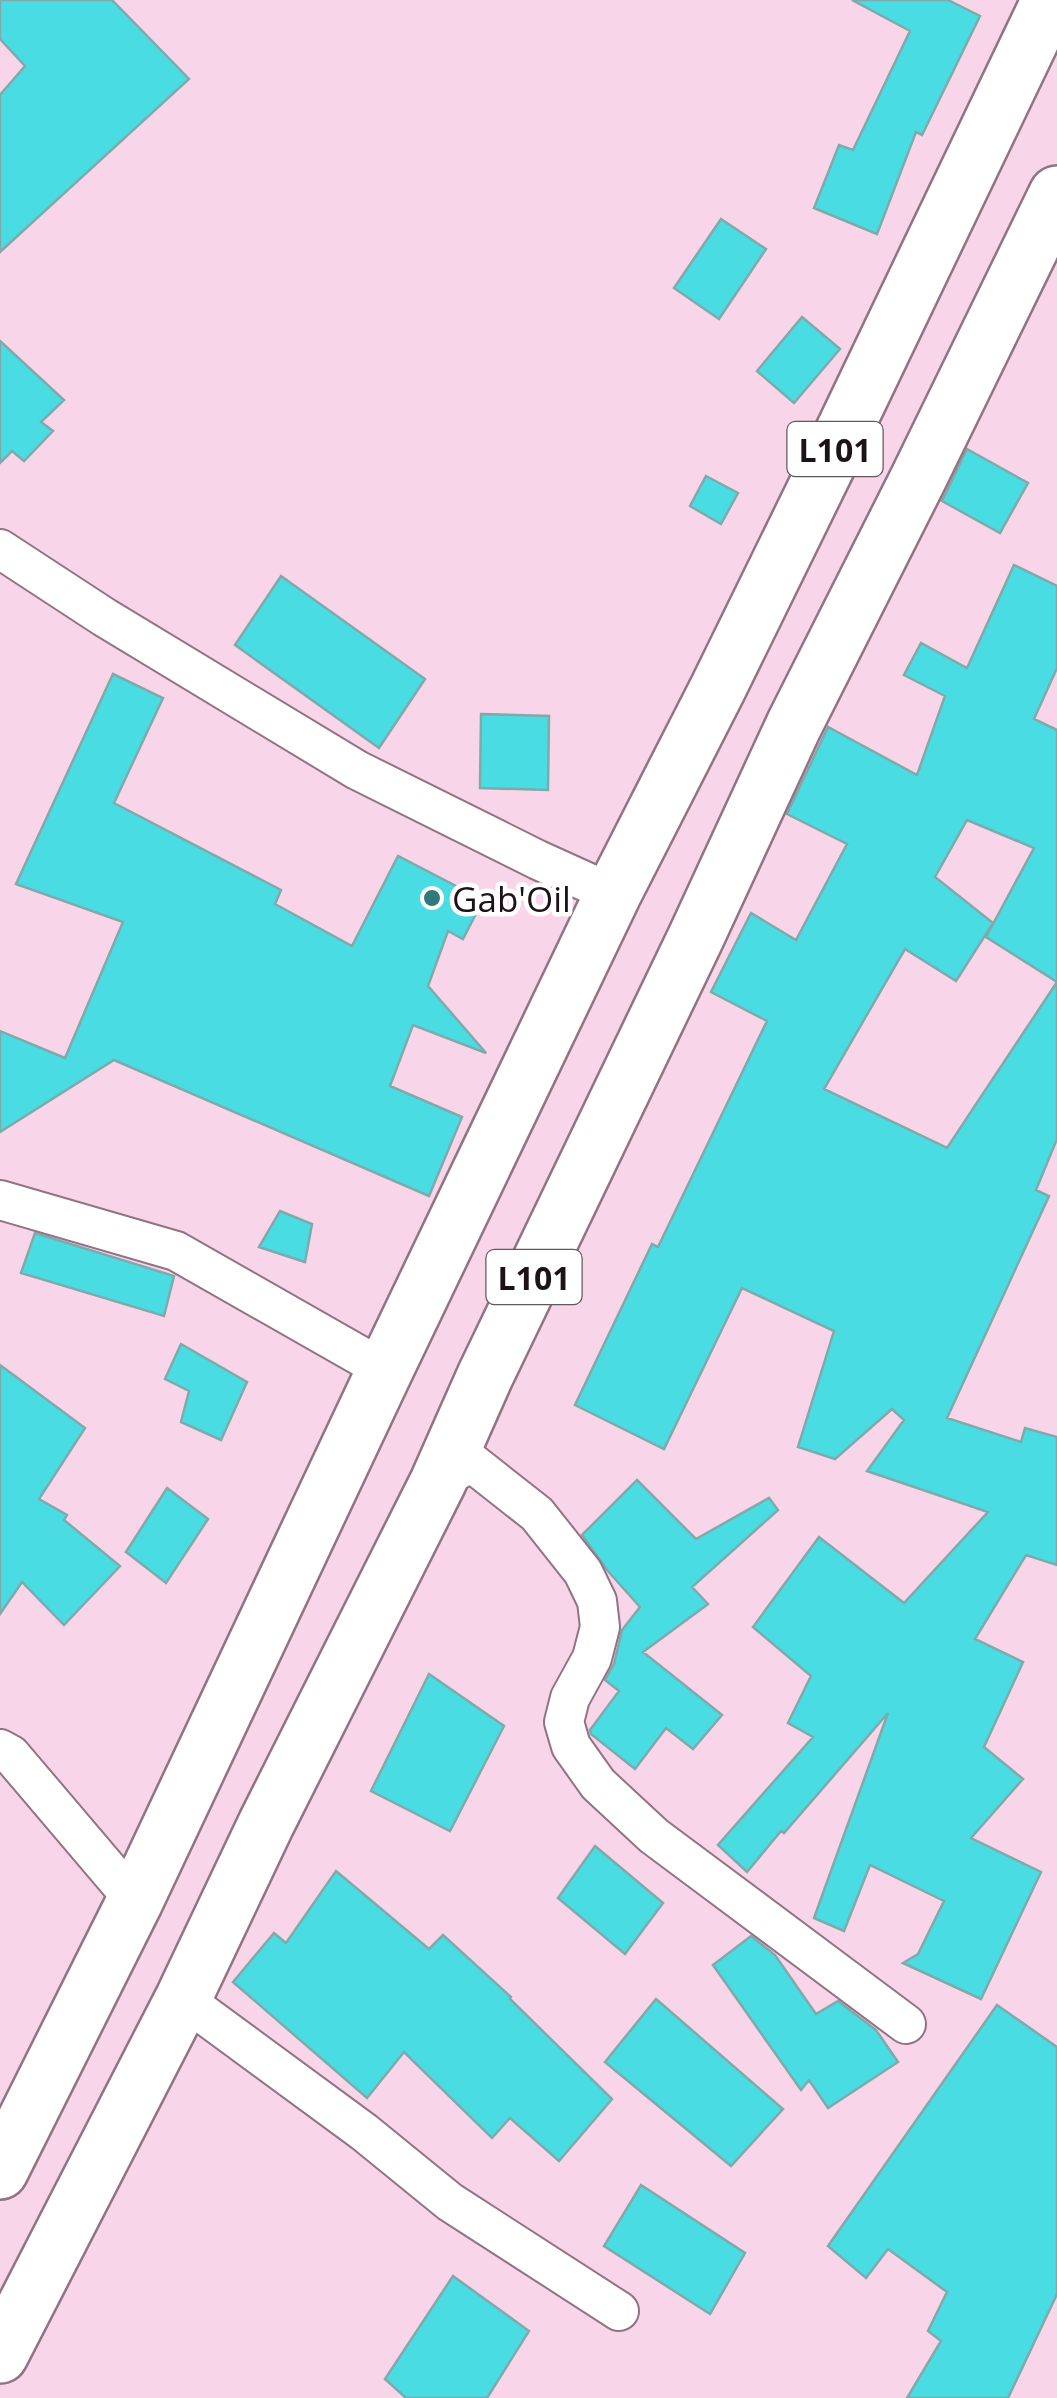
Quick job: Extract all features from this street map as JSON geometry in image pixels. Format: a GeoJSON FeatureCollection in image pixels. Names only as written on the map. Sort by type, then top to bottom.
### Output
{"type":"FeatureCollection","features":[{"type":"Feature","properties":{"kind":"main road","name":"L101"},"geometry":{"type":"LineString","coordinates":[[0,2172],[135,1902],[613,894],[838,443],[1050,0]]}},
{"type":"Feature","properties":{"kind":"main road","name":"L101"},"geometry":{"type":"LineString","coordinates":[[0,2355],[182,1999],[438,1482],[794,724],[1057,194]]}},
{"type":"Feature","properties":{"kind":"street"},"geometry":{"type":"LineString","coordinates":[[0,549],[104,617],[357,770],[613,894]]}},
{"type":"Feature","properties":{"kind":"street"},"geometry":{"type":"LineString","coordinates":[[0,1200],[176,1252],[384,1370]]}},
{"type":"Feature","properties":{"kind":"street"},"geometry":{"type":"LineString","coordinates":[[438,1482],[471,1462],[537,1514],[583,1572],[597,1600],[600,1627],[592,1658],[570,1698],[564,1722],[571,1746],[598,1784],[654,1836],[906,2024]]}},
{"type":"Feature","properties":{"kind":"street"},"geometry":{"type":"LineString","coordinates":[[0,1749],[11,1756],[135,1902]]}},
{"type":"Feature","properties":{"kind":"street"},"geometry":{"type":"LineString","coordinates":[[182,1999],[364,2132],[450,2202],[618,2311]]}},
{"type":"Feature","properties":{"kind":"building"},"geometry":{"type":"Polygon","coordinates":[[[0,0],[112,0],[189,79],[0,252],[0,95],[25,66],[0,39],[0,0]]]}},
{"type":"Feature","properties":{"kind":"building"},"geometry":{"type":"Polygon","coordinates":[[[852,0],[948,0],[980,16],[922,135],[916,132],[877,234],[814,208],[839,145],[853,150],[910,31],[852,0]]]}},
{"type":"Feature","properties":{"kind":"building"},"geometry":{"type":"Polygon","coordinates":[[[721,219],[766,249],[719,319],[674,288],[721,219]]]}},
{"type":"Feature","properties":{"kind":"building"},"geometry":{"type":"Polygon","coordinates":[[[802,317],[840,349],[794,403],[757,371],[802,317]]]}},
{"type":"Feature","properties":{"kind":"building"},"geometry":{"type":"Polygon","coordinates":[[[0,341],[64,400],[41,422],[53,431],[24,461],[12,451],[0,463],[0,341]]]}},
{"type":"Feature","properties":{"kind":"building"},"geometry":{"type":"Polygon","coordinates":[[[967,449],[1028,483],[1000,533],[942,501],[967,449]]]}},
{"type":"Feature","properties":{"kind":"building"},"geometry":{"type":"Polygon","coordinates":[[[706,476],[738,493],[721,524],[690,506],[706,476]]]}},
{"type":"Feature","properties":{"kind":"building"},"geometry":{"type":"Polygon","coordinates":[[[1014,565],[1057,586],[1057,668],[1034,719],[1057,730],[1057,982],[1057,1139],[1036,1190],[1049,1196],[947,1418],[1021,1442],[1025,1428],[1057,1437],[1057,1565],[1026,1555],[975,1639],[1023,1662],[984,1747],[1023,1779],[971,1838],[1041,1872],[981,1999],[903,1963],[918,1954],[944,1901],[870,1865],[844,1931],[814,1918],[888,1713],[747,1872],[718,1845],[813,1737],[788,1723],[811,1676],[753,1627],[819,1537],[904,1603],[988,1512],[867,1471],[904,1420],[892,1409],[835,1459],[798,1447],[834,1331],[742,1288],[664,1449],[575,1405],[652,1244],[658,1247],[767,1021],[711,992],[751,913],[796,940],[847,844],[787,814],[828,727],[917,775],[945,696],[904,675],[921,643],[967,668],[1014,565]],[[967,820],[935,877],[993,923],[956,981],[905,949],[824,1089],[947,1148],[1057,982],[986,937],[1034,848],[967,820]]]}},
{"type":"Feature","properties":{"kind":"building"},"geometry":{"type":"Polygon","coordinates":[[[281,576],[425,679],[379,748],[235,645],[281,576]]]}},
{"type":"Feature","properties":{"kind":"building"},"geometry":{"type":"Polygon","coordinates":[[[113,674],[163,698],[114,803],[281,890],[275,904],[352,946],[398,856],[483,900],[463,939],[448,931],[428,986],[486,1053],[413,1025],[390,1086],[462,1117],[429,1196],[114,1060],[0,1132],[0,1031],[65,1058],[123,922],[16,884],[113,674]]]}},
{"type":"Feature","properties":{"kind":"building"},"geometry":{"type":"Polygon","coordinates":[[[481,714],[549,716],[548,790],[480,788],[481,714]]]}},
{"type":"Feature","properties":{"kind":"building"},"geometry":{"type":"Polygon","coordinates":[[[280,1211],[312,1224],[305,1262],[259,1247],[280,1211]]]}},
{"type":"Feature","properties":{"kind":"building"},"geometry":{"type":"Polygon","coordinates":[[[35,1233],[174,1276],[164,1316],[21,1273],[35,1233]]]}},
{"type":"Feature","properties":{"kind":"building"},"geometry":{"type":"Polygon","coordinates":[[[181,1344],[247,1382],[221,1440],[181,1422],[189,1391],[165,1379],[181,1344]]]}},
{"type":"Feature","properties":{"kind":"building"},"geometry":{"type":"Polygon","coordinates":[[[0,1365],[85,1428],[39,1499],[67,1515],[64,1520],[120,1566],[64,1625],[22,1582],[0,1614],[0,1365]]]}},
{"type":"Feature","properties":{"kind":"building"},"geometry":{"type":"Polygon","coordinates":[[[637,1480],[696,1539],[769,1498],[778,1510],[692,1587],[708,1604],[643,1652],[722,1715],[693,1749],[666,1728],[635,1769],[590,1730],[619,1691],[605,1680],[614,1664],[622,1630],[640,1607],[582,1535],[637,1480]]]}},
{"type":"Feature","properties":{"kind":"building"},"geometry":{"type":"Polygon","coordinates":[[[167,1488],[208,1519],[166,1583],[126,1552],[167,1488]]]}},
{"type":"Feature","properties":{"kind":"building"},"geometry":{"type":"Polygon","coordinates":[[[429,1674],[504,1726],[450,1831],[371,1791],[429,1674]]]}},
{"type":"Feature","properties":{"kind":"building"},"geometry":{"type":"Polygon","coordinates":[[[595,1846],[663,1903],[625,1954],[558,1898],[595,1846]]]}},
{"type":"Feature","properties":{"kind":"building"},"geometry":{"type":"Polygon","coordinates":[[[336,1871],[429,1949],[443,1935],[612,2099],[559,2161],[510,2118],[492,2138],[404,2052],[367,2098],[233,1982],[274,1933],[286,1943],[336,1871]]]}},
{"type":"Feature","properties":{"kind":"building"},"geometry":{"type":"Polygon","coordinates":[[[751,1936],[775,1955],[816,2014],[838,2001],[876,2030],[898,2062],[828,2108],[809,2080],[801,2090],[713,1965],[751,1936]]]}},
{"type":"Feature","properties":{"kind":"building"},"geometry":{"type":"Polygon","coordinates":[[[656,1999],[783,2109],[731,2166],[605,2062],[656,1999]]]}},
{"type":"Feature","properties":{"kind":"building"},"geometry":{"type":"Polygon","coordinates":[[[997,2005],[1057,2047],[1057,2294],[1008,2398],[907,2398],[941,2341],[928,2331],[947,2292],[888,2249],[866,2278],[828,2246],[997,2005]]]}},
{"type":"Feature","properties":{"kind":"building"},"geometry":{"type":"Polygon","coordinates":[[[641,2185],[745,2253],[710,2314],[604,2246],[641,2185]]]}},
{"type":"Feature","properties":{"kind":"building"},"geometry":{"type":"Polygon","coordinates":[[[453,2276],[529,2331],[487,2398],[406,2398],[385,2379],[453,2276]]]}},
{"type":"Feature","properties":{"kind":"place","name":"Gab'Oil"},"geometry":{"type":"Point","coordinates":[432,898]}}]}
